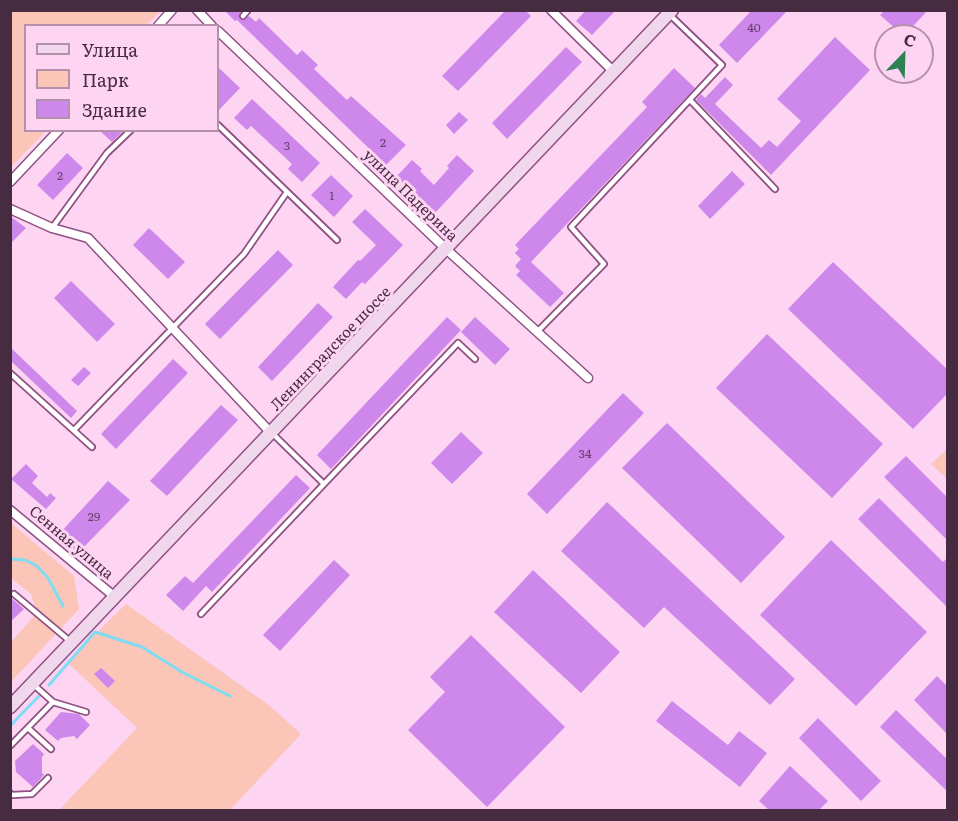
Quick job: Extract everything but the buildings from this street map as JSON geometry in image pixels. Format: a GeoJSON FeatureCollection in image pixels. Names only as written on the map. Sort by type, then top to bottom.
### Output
{"type":"FeatureCollection","features":[{"type":"Feature","properties":{"kind":"main road","name":"Ленинградское шоссе"},"geometry":{"type":"LineString","coordinates":[[10,707],[671,12]]}},
{"type":"Feature","properties":{"kind":"street"},"geometry":{"type":"LineString","coordinates":[[160,24],[172,10]]}},
{"type":"Feature","properties":{"kind":"street"},"geometry":{"type":"LineString","coordinates":[[197,10],[210,24]]}},
{"type":"Feature","properties":{"kind":"street"},"geometry":{"type":"LineString","coordinates":[[551,10],[614,72]]}},
{"type":"Feature","properties":{"kind":"street","name":"улица Падерина"},"geometry":{"type":"LineString","coordinates":[[219,32],[446,249],[588,378]]}},
{"type":"Feature","properties":{"kind":"street"},"geometry":{"type":"LineString","coordinates":[[10,182],[57,132]]}},
{"type":"Feature","properties":{"kind":"street"},"geometry":{"type":"LineString","coordinates":[[10,209],[52,228],[88,238],[271,433]]}},
{"type":"Feature","properties":{"kind":"street","name":"Сенная улица"},"geometry":{"type":"LineString","coordinates":[[10,510],[115,597]]}},
{"type":"Feature","properties":{"kind":"lane"},"geometry":{"type":"LineString","coordinates":[[243,16],[248,10]]}},
{"type":"Feature","properties":{"kind":"lane"},"geometry":{"type":"LineString","coordinates":[[537,332],[604,264],[571,227],[722,65],[671,12]]}},
{"type":"Feature","properties":{"kind":"lane"},"geometry":{"type":"LineString","coordinates":[[690,100],[775,189]]}},
{"type":"Feature","properties":{"kind":"lane"},"geometry":{"type":"LineString","coordinates":[[219,126],[337,240]]}},
{"type":"Feature","properties":{"kind":"lane"},"geometry":{"type":"LineString","coordinates":[[52,228],[107,153],[129,132]]}},
{"type":"Feature","properties":{"kind":"lane"},"geometry":{"type":"LineString","coordinates":[[74,430],[244,254],[287,192]]}},
{"type":"Feature","properties":{"kind":"lane"},"geometry":{"type":"LineString","coordinates":[[201,614],[458,344],[475,359]]}},
{"type":"Feature","properties":{"kind":"lane"},"geometry":{"type":"LineString","coordinates":[[10,373],[92,447]]}},
{"type":"Feature","properties":{"kind":"lane"},"geometry":{"type":"LineString","coordinates":[[271,433],[324,484]]}},
{"type":"Feature","properties":{"kind":"lane"},"geometry":{"type":"LineString","coordinates":[[14,594],[72,643]]}},
{"type":"Feature","properties":{"kind":"lane"},"geometry":{"type":"LineString","coordinates":[[33,684],[53,702],[86,712]]}},
{"type":"Feature","properties":{"kind":"lane"},"geometry":{"type":"LineString","coordinates":[[10,746],[53,702]]}},
{"type":"Feature","properties":{"kind":"lane"},"geometry":{"type":"LineString","coordinates":[[28,728],[51,749]]}},
{"type":"Feature","properties":{"kind":"lane"},"geometry":{"type":"LineString","coordinates":[[10,793],[12,795],[32,794],[48,778]]}},
{"type":"Feature","properties":{"kind":"green space"},"geometry":{"type":"Polygon","coordinates":[[[10,11],[161,11],[147,24],[24,24],[24,132],[45,132],[11,167],[10,11]]]}},
{"type":"Feature","properties":{"kind":"green space"},"geometry":{"type":"Polygon","coordinates":[[[947,449],[947,479],[931,464],[947,449]]]}},
{"type":"Feature","properties":{"kind":"green space"},"geometry":{"type":"Polygon","coordinates":[[[11,523],[74,576],[79,609],[11,682],[11,642],[37,613],[31,594],[11,578],[11,523]]]}},
{"type":"Feature","properties":{"kind":"green space"},"geometry":{"type":"Polygon","coordinates":[[[126,604],[270,706],[301,734],[230,810],[59,810],[137,728],[67,662],[126,604]]]}},
{"type":"Feature","properties":{"kind":"waterway"},"geometry":{"type":"LineString","coordinates":[[10,559],[25,560],[37,566],[48,578],[63,606]]}},
{"type":"Feature","properties":{"kind":"waterway"},"geometry":{"type":"LineString","coordinates":[[49,685],[95,632],[142,647],[182,672],[230,696]]}},
{"type":"Feature","properties":{"kind":"waterway"},"geometry":{"type":"LineString","coordinates":[[10,726],[39,696]]}}]}
